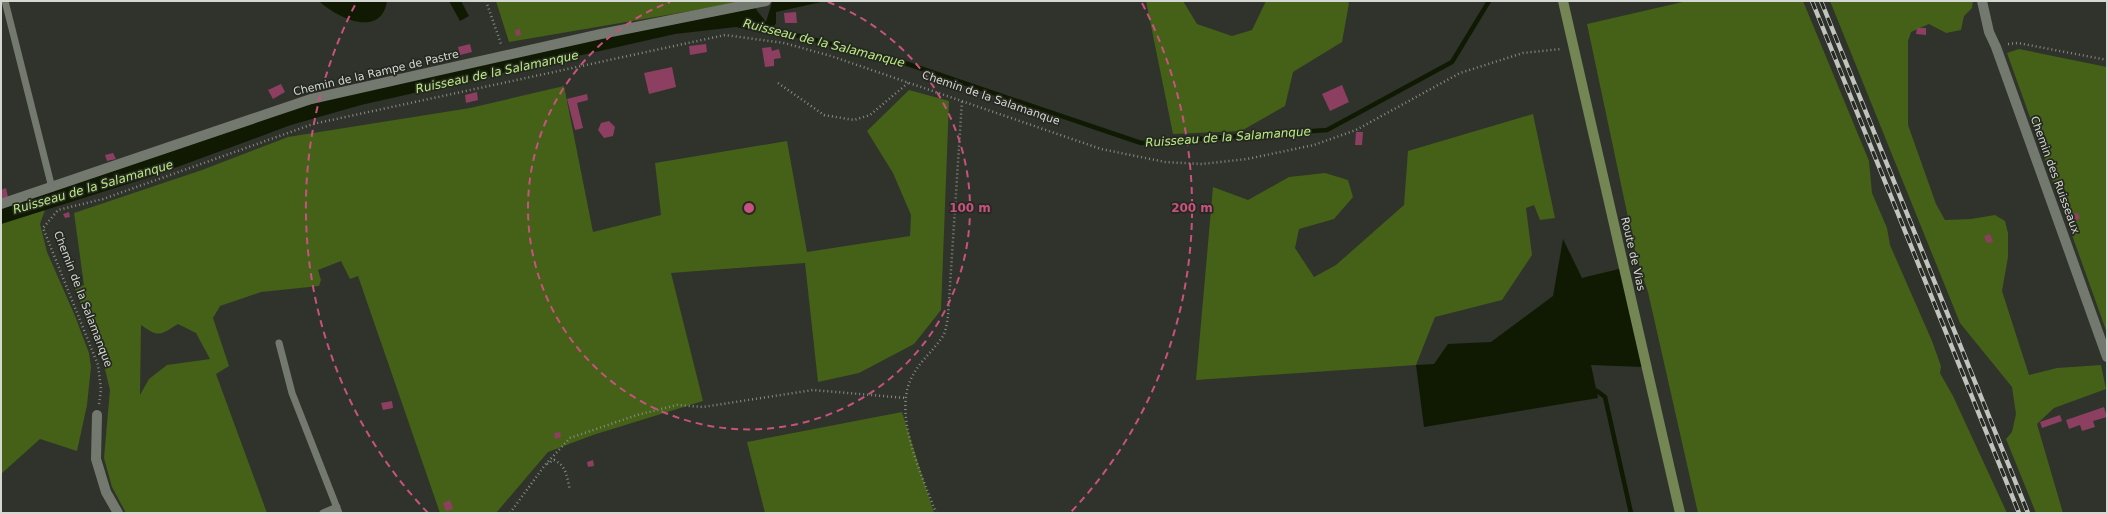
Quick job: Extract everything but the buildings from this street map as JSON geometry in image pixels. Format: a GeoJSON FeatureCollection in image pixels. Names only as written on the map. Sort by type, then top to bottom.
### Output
{"type":"FeatureCollection","features":[{"type":"Feature","properties":{"kind":"main road","name":"Route de Vias"},"geometry":{"type":"LineString","coordinates":[[1563,1],[1680,513]]}},
{"type":"Feature","properties":{"kind":"street","name":"Chemin de la Rampe de Pastre"},"geometry":{"type":"LineString","coordinates":[[1,204],[52,188],[311,99],[506,55],[766,1]]}},
{"type":"Feature","properties":{"kind":"street","name":"Chemin des Ruisseaux"},"geometry":{"type":"LineString","coordinates":[[1982,1],[1989,32],[2107,357]]}},
{"type":"Feature","properties":{"kind":"street"},"geometry":{"type":"LineString","coordinates":[[97,415],[96,459],[106,492],[118,513]]}},
{"type":"Feature","properties":{"kind":"lane"},"geometry":{"type":"LineString","coordinates":[[5,1],[52,188]]}},
{"type":"Feature","properties":{"kind":"lane"},"geometry":{"type":"LineString","coordinates":[[278,343],[292,393],[338,510],[323,513]]}},
{"type":"Feature","properties":{"kind":"path"},"geometry":{"type":"LineString","coordinates":[[486,1],[506,55]]}},
{"type":"Feature","properties":{"kind":"path","name":"Chemin de la Salamanque"},"geometry":{"type":"LineString","coordinates":[[97,415],[102,389],[98,365],[44,228],[58,210],[111,197],[312,124],[725,35],[784,43],[831,56],[1101,149],[1165,162],[1202,164],[1247,159],[1314,145],[1356,130],[1460,73],[1523,53],[1548,52],[1573,46]]}},
{"type":"Feature","properties":{"kind":"path"},"geometry":{"type":"LineString","coordinates":[[1996,48],[2018,43],[2107,60]]}},
{"type":"Feature","properties":{"kind":"path"},"geometry":{"type":"LineString","coordinates":[[778,83],[824,115],[854,120],[870,115],[908,83]]}},
{"type":"Feature","properties":{"kind":"path"},"geometry":{"type":"LineString","coordinates":[[936,513],[910,439],[904,411],[908,384],[921,361],[944,335],[948,316],[962,101]]}},
{"type":"Feature","properties":{"kind":"path"},"geometry":{"type":"LineString","coordinates":[[510,513],[545,465],[570,438],[637,415],[677,405],[703,407],[813,390],[906,398]]}},
{"type":"Feature","properties":{"kind":"path"},"geometry":{"type":"LineString","coordinates":[[545,465],[554,460],[561,463],[566,472],[570,490]]}},
{"type":"Feature","properties":{"kind":"green space"},"geometry":{"type":"Polygon","coordinates":[[[496,1],[749,1],[509,42],[496,1]]]}},
{"type":"Feature","properties":{"kind":"green space"},"geometry":{"type":"Polygon","coordinates":[[[1146,1],[1183,1],[1197,24],[1232,36],[1252,30],[1266,1],[1347,1],[1349,3],[1342,42],[1293,72],[1285,106],[1241,131],[1173,134],[1146,1]]]}},
{"type":"Feature","properties":{"kind":"green space"},"geometry":{"type":"Polygon","coordinates":[[[1687,1],[1803,1],[1869,161],[1872,193],[1887,228],[1890,245],[1932,341],[1941,366],[1940,373],[1953,396],[2007,513],[1698,513],[1648,292],[1636,255],[1587,24],[1687,1]]]}},
{"type":"Feature","properties":{"kind":"green space"},"geometry":{"type":"Polygon","coordinates":[[[1830,1],[1973,1],[1972,8],[1964,16],[1961,30],[1946,33],[1929,24],[1911,32],[1908,41],[1908,125],[1936,204],[1945,220],[1971,219],[1995,215],[2005,221],[2008,233],[2008,257],[2002,291],[2029,375],[2057,368],[2101,365],[2106,389],[2054,408],[2037,424],[2063,513],[2036,513],[2006,439],[2012,432],[2016,414],[2012,387],[1960,323],[1830,1]]]}},
{"type":"Feature","properties":{"kind":"green space"},"geometry":{"type":"Polygon","coordinates":[[[2019,49],[2107,67],[2107,333],[2007,53],[2019,49]]]}},
{"type":"Feature","properties":{"kind":"green space"},"geometry":{"type":"Polygon","coordinates":[[[564,86],[593,232],[661,215],[655,163],[787,141],[807,252],[910,236],[911,215],[893,173],[867,131],[909,90],[949,101],[941,310],[914,344],[859,373],[818,382],[805,263],[671,273],[703,401],[593,435],[548,452],[496,513],[440,513],[358,276],[350,279],[341,261],[318,270],[321,280],[319,286],[261,292],[220,306],[213,318],[229,366],[216,374],[267,513],[126,513],[112,487],[104,458],[110,390],[104,365],[75,289],[84,285],[74,213],[202,170],[288,137],[470,108],[564,86]],[[178,324],[160,334],[152,332],[141,325],[140,395],[149,379],[167,365],[210,359],[196,333],[178,324]]]}},
{"type":"Feature","properties":{"kind":"green space"},"geometry":{"type":"Polygon","coordinates":[[[1533,114],[1555,218],[1540,220],[1534,205],[1526,208],[1532,255],[1502,300],[1435,317],[1416,365],[1196,380],[1213,187],[1248,200],[1289,177],[1325,173],[1348,180],[1353,197],[1334,219],[1299,229],[1295,248],[1314,277],[1336,265],[1404,205],[1408,151],[1533,114]]]}},
{"type":"Feature","properties":{"kind":"green space"},"geometry":{"type":"Polygon","coordinates":[[[45,210],[40,224],[47,252],[75,316],[89,353],[91,367],[87,405],[77,451],[40,439],[1,474],[1,224],[45,210]]]}},
{"type":"Feature","properties":{"kind":"green space"},"geometry":{"type":"Polygon","coordinates":[[[902,412],[934,513],[765,513],[747,442],[902,412]]]}},
{"type":"Feature","properties":{"kind":"water"},"geometry":{"type":"Polygon","coordinates":[[[319,1],[387,1],[383,13],[376,19],[368,22],[358,22],[336,14],[319,1]]]}},
{"type":"Feature","properties":{"kind":"water"},"geometry":{"type":"Polygon","coordinates":[[[449,1],[461,1],[469,16],[460,21],[449,1]]]}},
{"type":"Feature","properties":{"kind":"water"},"geometry":{"type":"Polygon","coordinates":[[[826,1],[776,12],[776,23],[769,35],[736,27],[675,34],[361,105],[291,125],[150,177],[1,224],[1,208],[170,152],[286,110],[508,57],[755,8],[766,22],[772,2],[826,1]]]}},
{"type":"Feature","properties":{"kind":"water"},"geometry":{"type":"Polygon","coordinates":[[[1563,239],[1582,278],[1623,268],[1643,367],[1591,365],[1598,398],[1424,427],[1416,365],[1434,364],[1448,344],[1491,342],[1553,296],[1563,239]]]}},
{"type":"Feature","properties":{"kind":"waterway","name":"Ruisseau de la Salamanque"},"geometry":{"type":"LineString","coordinates":[[766,28],[893,59],[1141,143],[1327,130],[1452,62],[1489,1]]}},
{"type":"Feature","properties":{"kind":"waterway"},"geometry":{"type":"LineString","coordinates":[[1597,391],[1605,397],[1631,513]]}},
{"type":"Feature","properties":{"kind":"railway"},"geometry":{"type":"LineString","coordinates":[[1812,1],[2019,513]]}},
{"type":"Feature","properties":{"kind":"railway"},"geometry":{"type":"LineString","coordinates":[[1821,1],[2028,513]]}}]}
